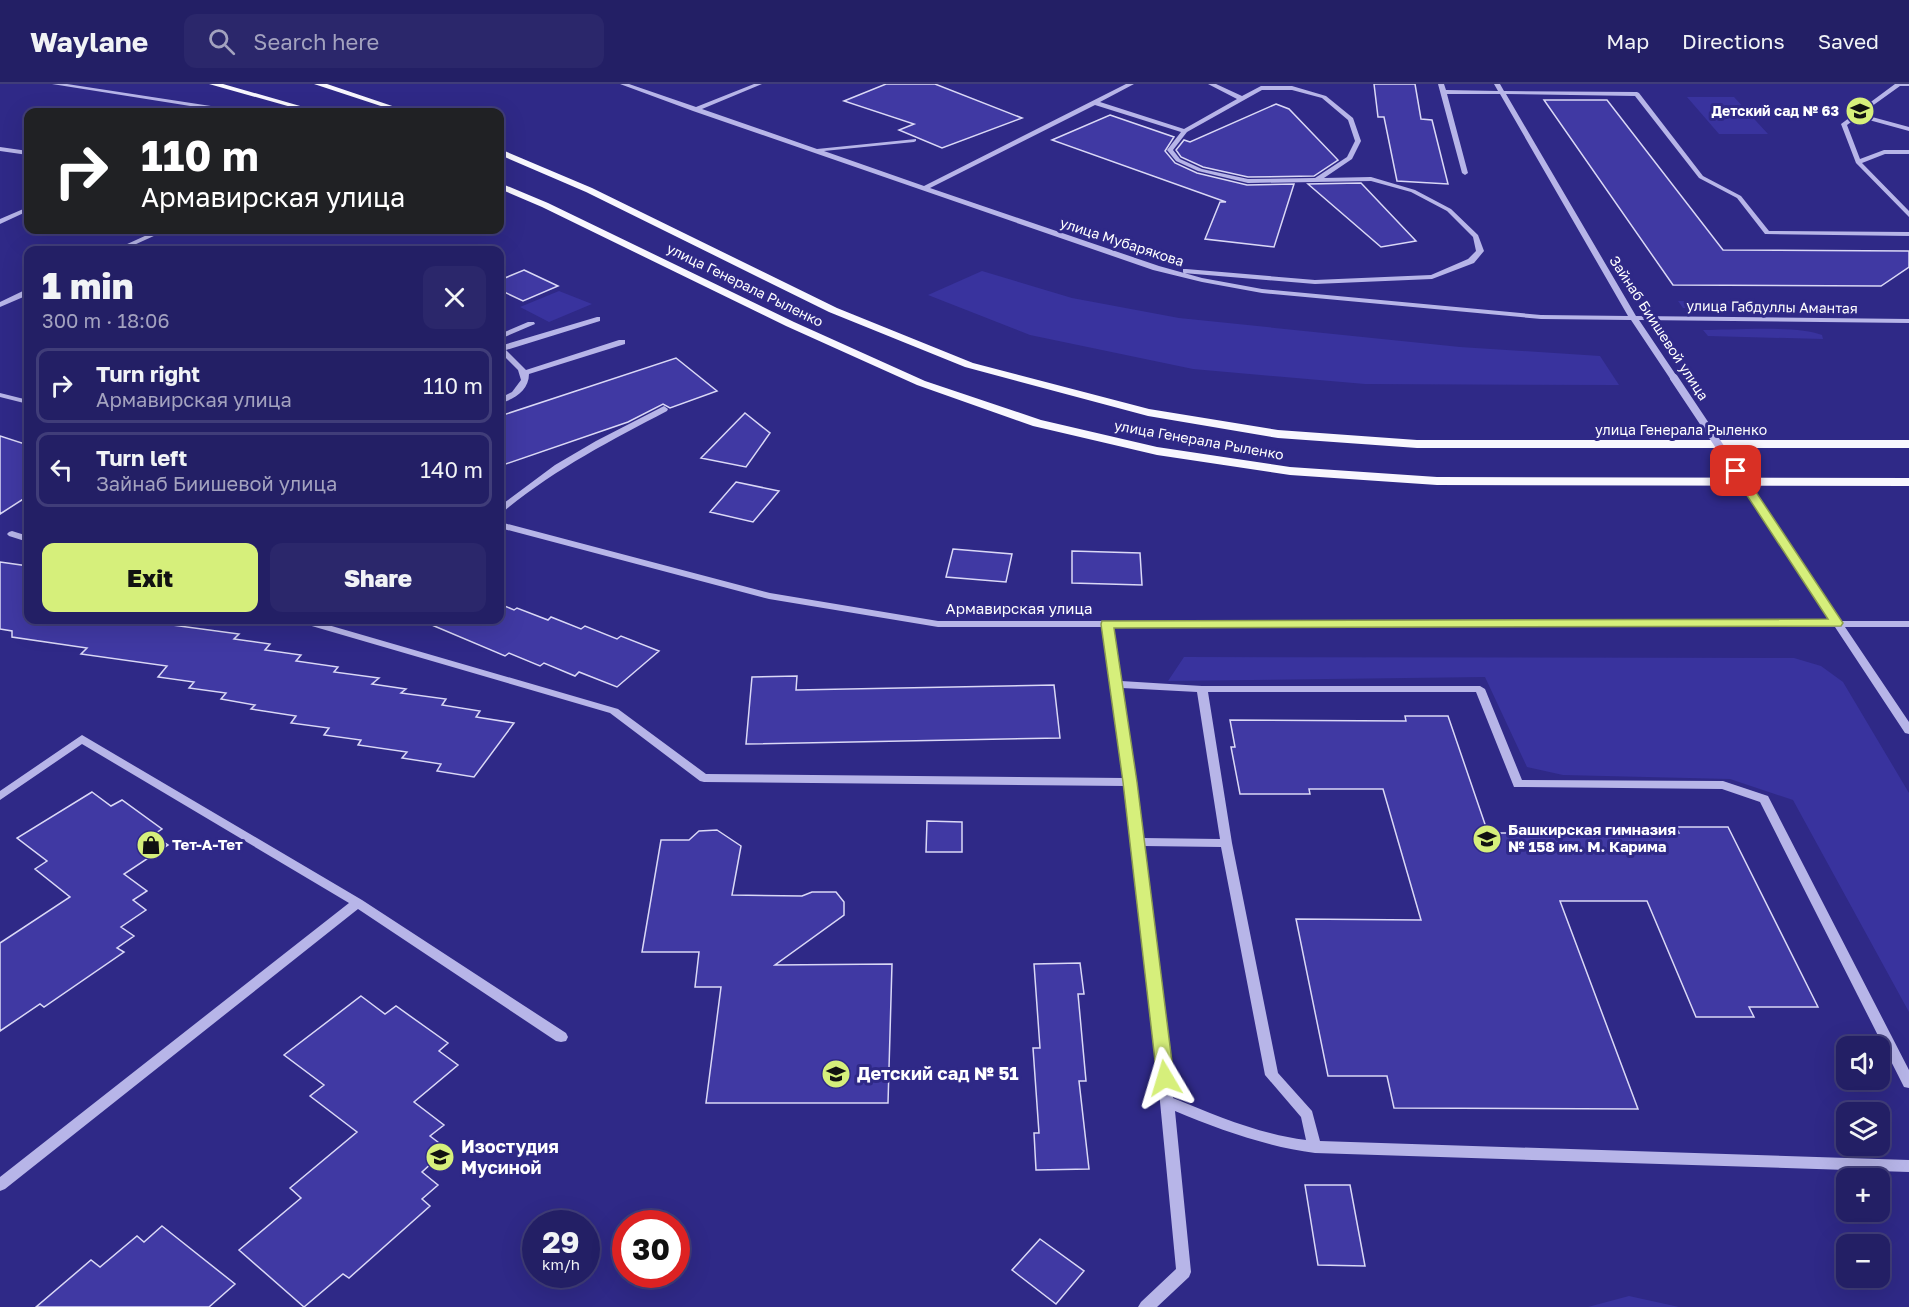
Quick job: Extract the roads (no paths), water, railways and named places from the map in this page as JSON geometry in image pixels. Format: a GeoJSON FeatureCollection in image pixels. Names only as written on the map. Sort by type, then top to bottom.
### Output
{"type":"FeatureCollection","features":[{"type":"Feature","properties":{"kind":"main road"},"geometry":{"type":"LineString","coordinates":[[213,84],[302,108]]}},
{"type":"Feature","properties":{"kind":"main road"},"geometry":{"type":"LineString","coordinates":[[318,84],[393,108]]}},
{"type":"Feature","properties":{"kind":"main road","name":"улица Генерала Рыленко"},"geometry":{"type":"LineString","coordinates":[[504,154],[589,190],[833,309],[958,361],[1148,412],[1278,434],[1417,444],[1909,444]]}},
{"type":"Feature","properties":{"kind":"main road","name":"улица Генерала Рыленко"},"geometry":{"type":"LineString","coordinates":[[504,188],[545,205],[790,324],[921,383],[1036,423],[1157,451],[1290,471],[1437,481],[1909,482]]}},
{"type":"Feature","properties":{"kind":"street"},"geometry":{"type":"LineString","coordinates":[[55,84],[211,108]]}},
{"type":"Feature","properties":{"kind":"street","name":"улица Мубарякова"},"geometry":{"type":"LineString","coordinates":[[623,84],[1156,268],[1202,280],[1262,291],[1541,317],[1635,319]]}},
{"type":"Feature","properties":{"kind":"street"},"geometry":{"type":"LineString","coordinates":[[695,110],[759,84]]}},
{"type":"Feature","properties":{"kind":"street"},"geometry":{"type":"LineString","coordinates":[[926,187],[1131,84]]}},
{"type":"Feature","properties":{"kind":"street"},"geometry":{"type":"LineString","coordinates":[[1211,84],[1240,98]]}},
{"type":"Feature","properties":{"kind":"street"},"geometry":{"type":"LineString","coordinates":[[1441,84],[1465,173]]}},
{"type":"Feature","properties":{"kind":"street","name":"Зайнаб Биишевой улица"},"geometry":{"type":"LineString","coordinates":[[1497,84],[1621,299],[1909,730]]}},
{"type":"Feature","properties":{"kind":"street"},"geometry":{"type":"LineString","coordinates":[[1630,84],[1701,177],[1739,197],[1767,232],[1909,234]]}},
{"type":"Feature","properties":{"kind":"street"},"geometry":{"type":"LineString","coordinates":[[1909,84],[1899,84],[1844,124],[1858,162],[1909,215]]}},
{"type":"Feature","properties":{"kind":"street"},"geometry":{"type":"LineString","coordinates":[[1156,268],[1315,282],[1432,277],[1471,261],[1480,251],[1476,236],[1449,210],[1413,191],[1371,179],[1248,181],[1200,170],[1178,160],[1170,150],[1185,131],[1240,98],[1261,88],[1292,88],[1324,97],[1351,118],[1358,141],[1350,158],[1318,179]]}},
{"type":"Feature","properties":{"kind":"street"},"geometry":{"type":"LineString","coordinates":[[1444,92],[1637,94]]}},
{"type":"Feature","properties":{"kind":"street"},"geometry":{"type":"LineString","coordinates":[[1093,102],[1185,131]]}},
{"type":"Feature","properties":{"kind":"street"},"geometry":{"type":"LineString","coordinates":[[1857,115],[1909,129]]}},
{"type":"Feature","properties":{"kind":"street"},"geometry":{"type":"LineString","coordinates":[[814,150],[914,141]]}},
{"type":"Feature","properties":{"kind":"street"},"geometry":{"type":"LineString","coordinates":[[0,150],[24,153]]}},
{"type":"Feature","properties":{"kind":"street"},"geometry":{"type":"LineString","coordinates":[[1858,162],[1884,152],[1909,152]]}},
{"type":"Feature","properties":{"kind":"street"},"geometry":{"type":"LineString","coordinates":[[0,222],[24,211]]}},
{"type":"Feature","properties":{"kind":"street"},"geometry":{"type":"LineString","coordinates":[[127,246],[154,234]]}},
{"type":"Feature","properties":{"kind":"street"},"geometry":{"type":"LineString","coordinates":[[0,306],[24,294]]}},
{"type":"Feature","properties":{"kind":"street"},"geometry":{"type":"LineString","coordinates":[[504,348],[597,319]]}},
{"type":"Feature","properties":{"kind":"street","name":"улица Габдуллы Амантая"},"geometry":{"type":"LineString","coordinates":[[1635,319],[1909,321]]}},
{"type":"Feature","properties":{"kind":"street"},"geometry":{"type":"LineString","coordinates":[[504,335],[531,324]]}},
{"type":"Feature","properties":{"kind":"street"},"geometry":{"type":"LineString","coordinates":[[524,373],[622,342]]}},
{"type":"Feature","properties":{"kind":"street"},"geometry":{"type":"LineString","coordinates":[[504,353],[524,373]]}},
{"type":"Feature","properties":{"kind":"street"},"geometry":{"type":"LineString","coordinates":[[504,399],[517,393],[524,373]]}},
{"type":"Feature","properties":{"kind":"street"},"geometry":{"type":"LineString","coordinates":[[0,395],[24,401]]}},
{"type":"Feature","properties":{"kind":"street"},"geometry":{"type":"LineString","coordinates":[[504,506],[528,485],[551,469],[664,409]]}},
{"type":"Feature","properties":{"kind":"street","name":"Армавирская улица"},"geometry":{"type":"LineString","coordinates":[[504,526],[769,596],[938,624],[1909,624]]}},
{"type":"Feature","properties":{"kind":"street"},"geometry":{"type":"LineString","coordinates":[[12,534],[24,538]]}},
{"type":"Feature","properties":{"kind":"street"},"geometry":{"type":"LineString","coordinates":[[316,624],[614,711],[704,778],[1130,782]]}},
{"type":"Feature","properties":{"kind":"street"},"geometry":{"type":"LineString","coordinates":[[1107,624],[1118,684],[1130,782],[1168,1102],[1184,1272],[1146,1307]]}},
{"type":"Feature","properties":{"kind":"street"},"geometry":{"type":"LineString","coordinates":[[1118,684],[1202,689],[1480,689],[1518,784],[1723,785],[1764,800],[1909,1083]]}},
{"type":"Feature","properties":{"kind":"street"},"geometry":{"type":"LineString","coordinates":[[1202,689],[1226,843],[1272,1075],[1307,1115],[1315,1147]]}},
{"type":"Feature","properties":{"kind":"street"},"geometry":{"type":"LineString","coordinates":[[0,796],[82,739],[358,903],[561,1037]]}},
{"type":"Feature","properties":{"kind":"street"},"geometry":{"type":"LineString","coordinates":[[1137,842],[1226,843]]}},
{"type":"Feature","properties":{"kind":"street"},"geometry":{"type":"LineString","coordinates":[[0,1185],[358,903]]}},
{"type":"Feature","properties":{"kind":"street"},"geometry":{"type":"LineString","coordinates":[[1168,1102],[1233,1129],[1279,1143],[1315,1147],[1909,1166]]}},
{"type":"Feature","properties":{"kind":"place","name":"Детский сад № 63"},"geometry":{"type":"Point","coordinates":[1860,111]}},
{"type":"Feature","properties":{"kind":"place","name":"Башкирская гимназия № 158 им. М. Карима"},"geometry":{"type":"Point","coordinates":[1487,839]}},
{"type":"Feature","properties":{"kind":"place","name":"Тет-А-Тет"},"geometry":{"type":"Point","coordinates":[151,845]}},
{"type":"Feature","properties":{"kind":"place","name":"Детский сад № 51"},"geometry":{"type":"Point","coordinates":[836,1074]}},
{"type":"Feature","properties":{"kind":"place","name":"Изостудия Мусиной"},"geometry":{"type":"Point","coordinates":[440,1157]}}]}
